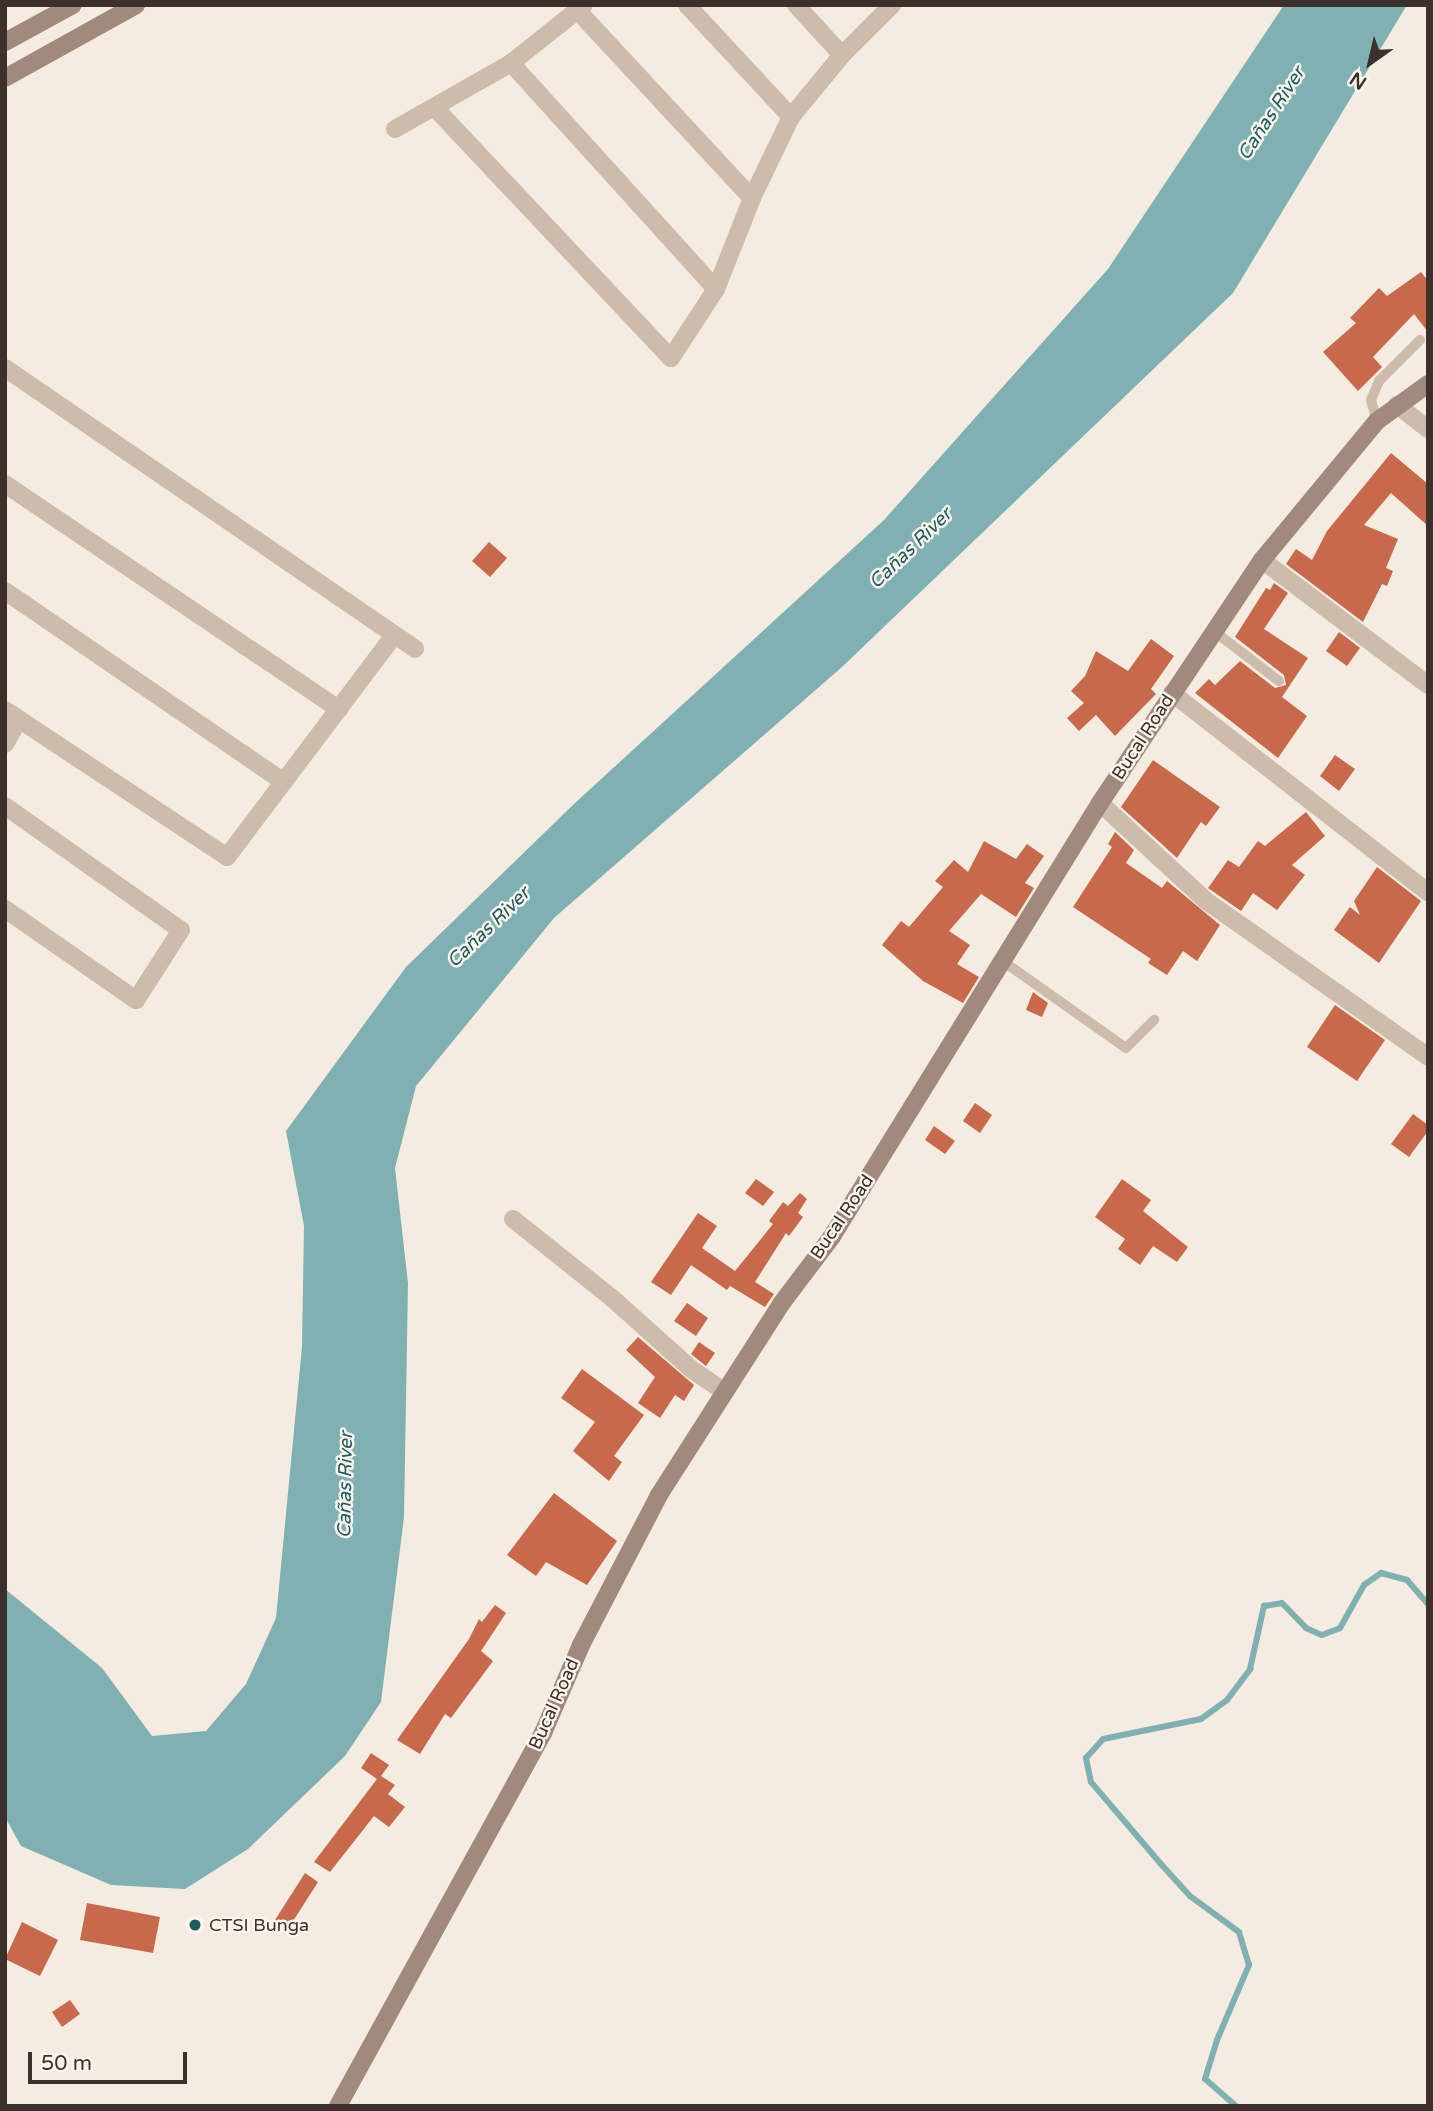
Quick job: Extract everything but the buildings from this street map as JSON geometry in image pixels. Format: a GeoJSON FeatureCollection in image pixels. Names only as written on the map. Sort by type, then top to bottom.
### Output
{"type":"FeatureCollection","features":[{"type":"Feature","properties":{"kind":"street"},"geometry":{"type":"LineString","coordinates":[[5,42],[74,5]]}},
{"type":"Feature","properties":{"kind":"street"},"geometry":{"type":"LineString","coordinates":[[5,78],[136,5]]}},
{"type":"Feature","properties":{"kind":"street"},"geometry":{"type":"LineString","coordinates":[[687,5],[791,117]]}},
{"type":"Feature","properties":{"kind":"street"},"geometry":{"type":"LineString","coordinates":[[796,5],[842,55]]}},
{"type":"Feature","properties":{"kind":"street"},"geometry":{"type":"LineString","coordinates":[[436,109],[671,358],[716,289],[752,198],[791,117],[842,55],[892,5]]}},
{"type":"Feature","properties":{"kind":"street"},"geometry":{"type":"LineString","coordinates":[[395,129],[436,109],[511,63],[581,8],[752,198]]}},
{"type":"Feature","properties":{"kind":"street"},"geometry":{"type":"LineString","coordinates":[[511,63],[716,289]]}},
{"type":"Feature","properties":{"kind":"street"},"geometry":{"type":"LineString","coordinates":[[5,368],[415,649]]}},
{"type":"Feature","properties":{"kind":"street","name":"Bucal Road"},"geometry":{"type":"LineString","coordinates":[[338,2106],[543,1733],[581,1645],[659,1495],[780,1304],[831,1238],[1100,803],[1262,560],[1377,421],[1428,384]]}},
{"type":"Feature","properties":{"kind":"street"},"geometry":{"type":"LineString","coordinates":[[1397,405],[1428,429]]}},
{"type":"Feature","properties":{"kind":"street"},"geometry":{"type":"LineString","coordinates":[[5,484],[339,709]]}},
{"type":"Feature","properties":{"kind":"street"},"geometry":{"type":"LineString","coordinates":[[1262,560],[1428,685]]}},
{"type":"Feature","properties":{"kind":"street"},"geometry":{"type":"LineString","coordinates":[[5,592],[284,782]]}},
{"type":"Feature","properties":{"kind":"street"},"geometry":{"type":"LineString","coordinates":[[5,744],[12,715],[227,857],[394,635]]}},
{"type":"Feature","properties":{"kind":"street"},"geometry":{"type":"LineString","coordinates":[[1172,693],[1428,892]]}},
{"type":"Feature","properties":{"kind":"street"},"geometry":{"type":"LineString","coordinates":[[1100,803],[1205,900],[1428,1057]]}},
{"type":"Feature","properties":{"kind":"street"},"geometry":{"type":"LineString","coordinates":[[5,806],[181,930],[136,1000],[5,909]]}},
{"type":"Feature","properties":{"kind":"street"},"geometry":{"type":"LineString","coordinates":[[513,1219],[612,1298],[691,1369],[725,1392]]}},
{"type":"Feature","properties":{"kind":"lane"},"geometry":{"type":"LineString","coordinates":[[1377,421],[1371,400],[1379,381],[1389,366],[1420,340]]}},
{"type":"Feature","properties":{"kind":"lane"},"geometry":{"type":"LineString","coordinates":[[1214,631],[1279,681]]}},
{"type":"Feature","properties":{"kind":"lane"},"geometry":{"type":"LineString","coordinates":[[1004,962],[1126,1048],[1154,1020]]}},
{"type":"Feature","properties":{"kind":"water","name":"Cañas River"},"geometry":{"type":"Polygon","coordinates":[[[1284,5],[1407,5],[1233,293],[842,667],[554,918],[416,1086],[395,1168],[408,1283],[404,1517],[381,1702],[345,1756],[248,1849],[185,1889],[111,1885],[21,1846],[5,1817],[5,1589],[102,1668],[152,1736],[206,1731],[246,1684],[276,1618],[302,1347],[304,1226],[286,1131],[406,967],[575,803],[884,520],[1108,269],[1284,5]]]}},
{"type":"Feature","properties":{"kind":"waterway"},"geometry":{"type":"LineString","coordinates":[[1236,2106],[1205,2079],[1217,2040],[1249,1965],[1239,1932],[1190,1896],[1161,1864],[1091,1782],[1086,1758],[1103,1739],[1201,1719],[1227,1700],[1250,1669],[1264,1606],[1282,1603],[1306,1628],[1322,1635],[1340,1628],[1364,1585],[1381,1573],[1407,1580],[1428,1604]]}},
{"type":"Feature","properties":{"kind":"place","name":"CTSI Bunga"},"geometry":{"type":"Point","coordinates":[195,1925]}}]}
